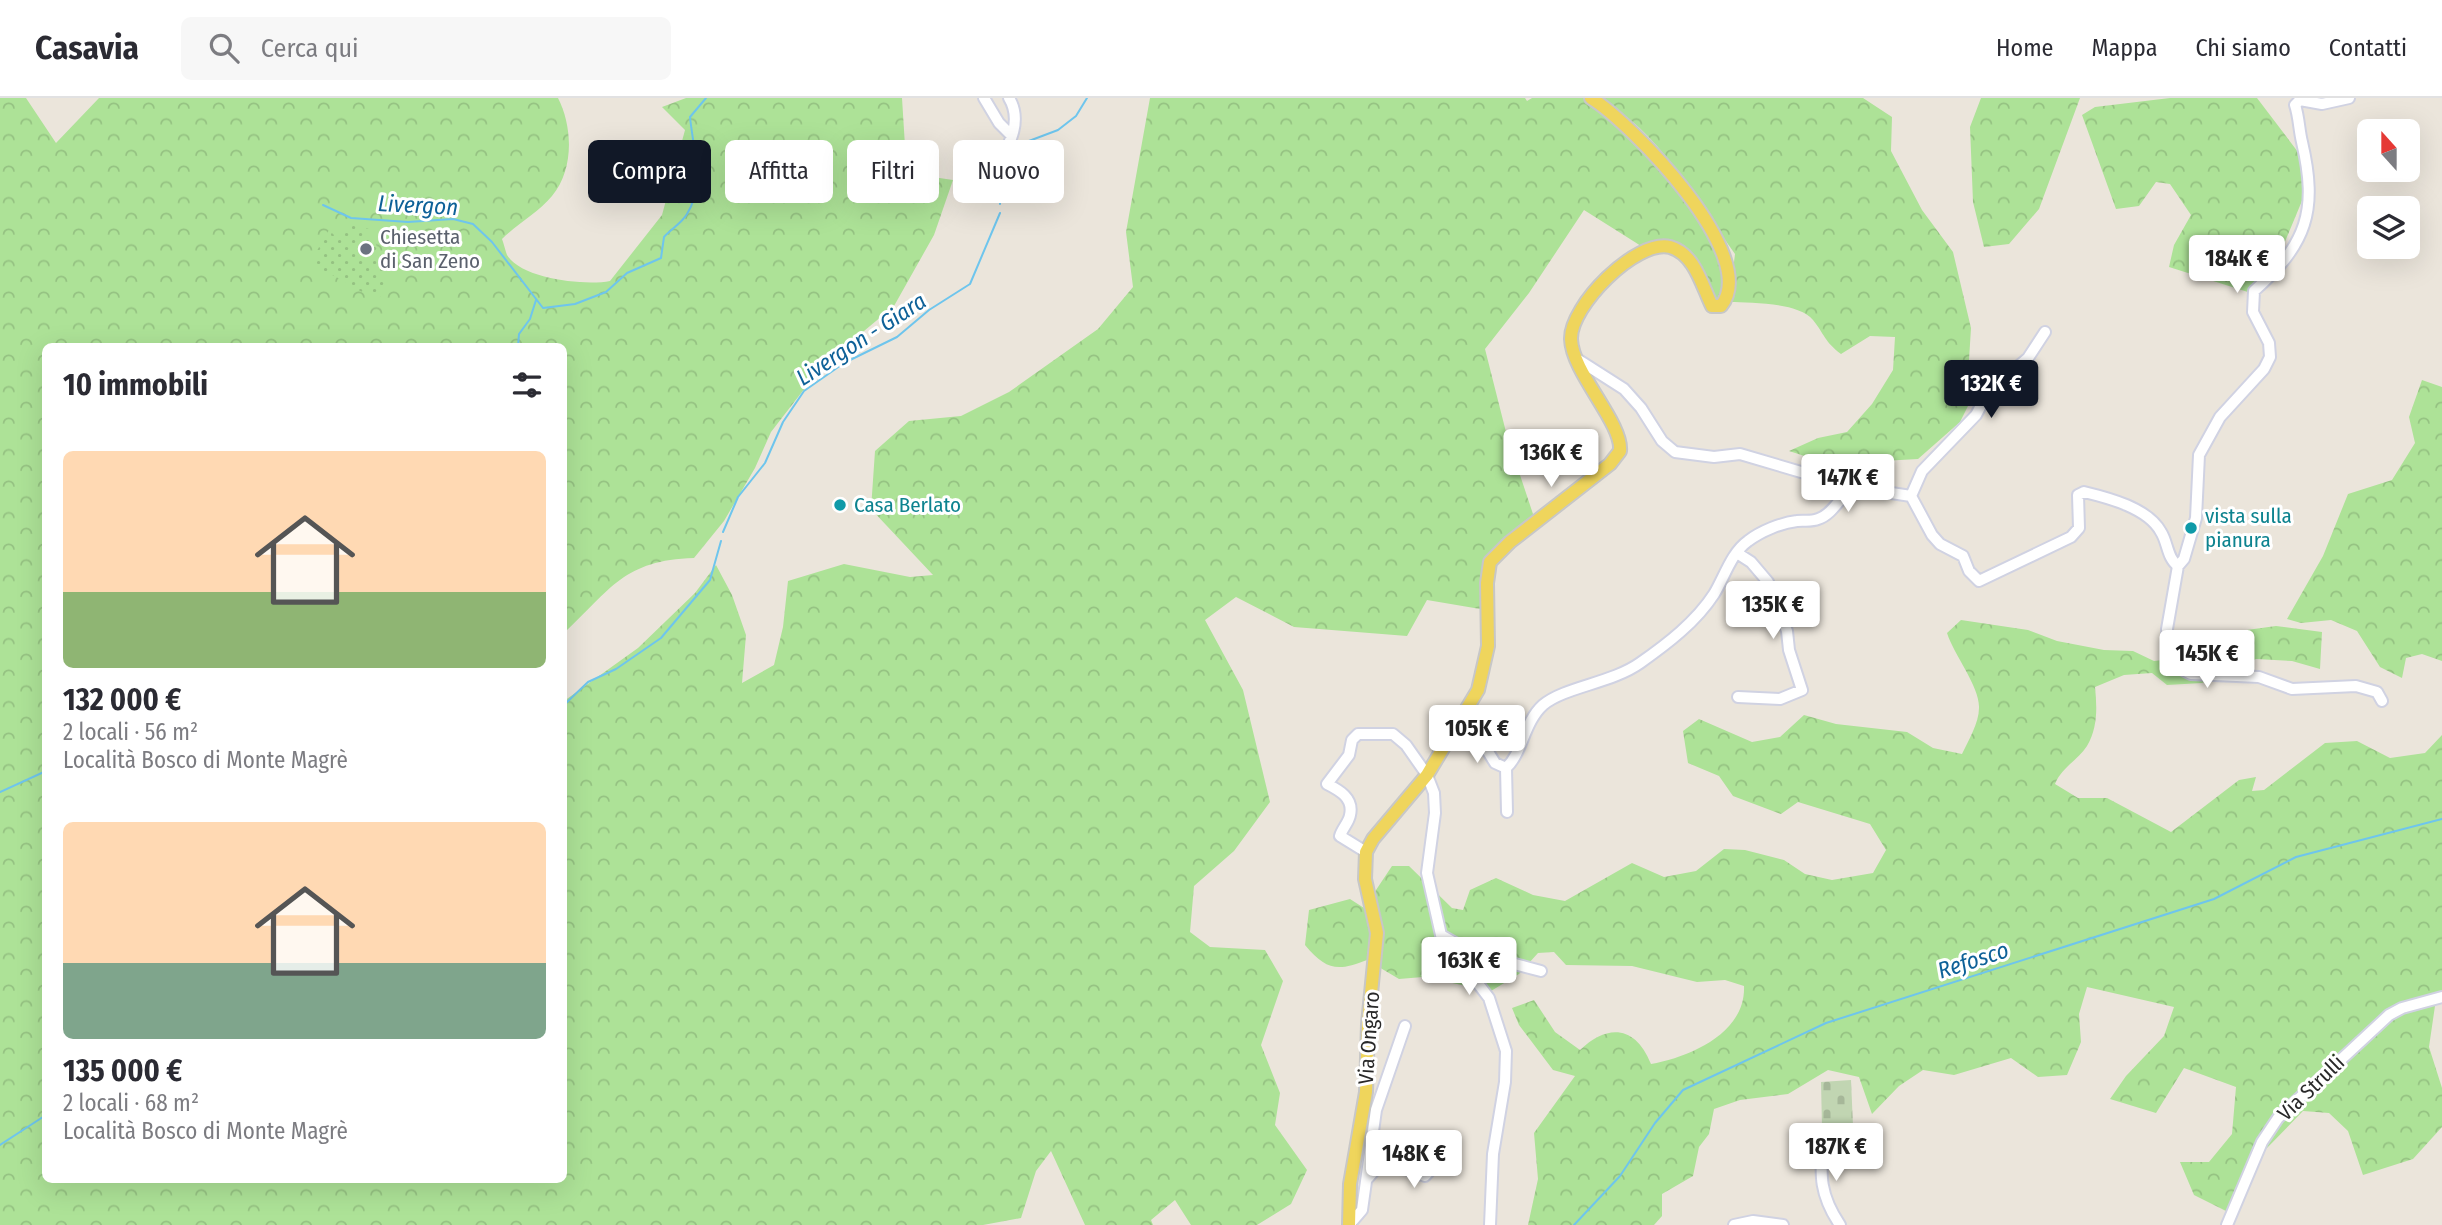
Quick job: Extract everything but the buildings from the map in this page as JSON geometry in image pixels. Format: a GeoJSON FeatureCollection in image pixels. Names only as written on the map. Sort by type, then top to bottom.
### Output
{"type":"FeatureCollection","features":[{"type":"Feature","properties":{"kind":"main road"},"geometry":{"type":"LineString","coordinates":[[1366,852],[1373,839],[1427,775],[1478,690],[1486,661],[1487,583],[1490,562],[1510,542],[1610,464],[1620,451],[1619,439],[1572,345],[1571,331],[1584,302],[1594,289],[1622,267],[1648,251],[1664,247],[1680,253],[1693,266],[1712,306],[1721,306],[1726,300],[1727,277],[1716,234],[1697,207],[1628,125],[1591,98]]}},
{"type":"Feature","properties":{"kind":"main road","name":"Via Ongaro"},"geometry":{"type":"LineString","coordinates":[[1350,1225],[1350,1184],[1366,1092],[1368,1024],[1377,933],[1365,879],[1366,852]]}},
{"type":"Feature","properties":{"kind":"street"},"geometry":{"type":"LineString","coordinates":[[984,98],[999,123],[1011,135]]}},
{"type":"Feature","properties":{"kind":"street"},"geometry":{"type":"LineString","coordinates":[[1009,98],[1015,116],[1012,140]]}},
{"type":"Feature","properties":{"kind":"street"},"geometry":{"type":"LineString","coordinates":[[2349,98],[2322,104],[2300,100],[2295,105],[2309,169],[2309,210],[2300,239],[2284,261],[2254,291],[2253,312],[2269,343],[2270,357],[2264,369],[2220,417],[2199,455],[2196,518],[2185,559],[2178,566],[2167,629],[2169,663],[2192,674],[2259,677],[2292,689],[2356,686],[2377,692],[2382,701]]}},
{"type":"Feature","properties":{"kind":"street"},"geometry":{"type":"LineString","coordinates":[[1911,496],[1923,471],[1976,415],[1988,392],[2028,358],[2045,332]]}},
{"type":"Feature","properties":{"kind":"street"},"geometry":{"type":"LineString","coordinates":[[1577,359],[1624,389],[1641,408],[1662,441],[1675,453],[1714,457],[1740,454],[1852,487],[1911,496]]}},
{"type":"Feature","properties":{"kind":"street"},"geometry":{"type":"LineString","coordinates":[[1507,812],[1506,768],[1511,763],[1528,725],[1544,704],[1556,697],[1618,677],[1647,658],[1691,621],[1706,604],[1737,553],[1749,539],[1782,524],[1817,520],[1826,515],[1852,487]]}},
{"type":"Feature","properties":{"kind":"street"},"geometry":{"type":"LineString","coordinates":[[1911,496],[1932,535],[1940,544],[1963,556],[1969,571],[1979,580],[2071,537],[2079,528],[2078,495],[2084,492],[2134,508],[2151,521],[2159,528],[2171,559],[2178,566]]}},
{"type":"Feature","properties":{"kind":"street"},"geometry":{"type":"LineString","coordinates":[[1737,553],[1751,562],[1768,582],[1787,631],[1789,650],[1802,685],[1802,690],[1780,699],[1738,697]]}},
{"type":"Feature","properties":{"kind":"street"},"geometry":{"type":"LineString","coordinates":[[1464,712],[1494,763],[1506,768]]}},
{"type":"Feature","properties":{"kind":"street"},"geometry":{"type":"LineString","coordinates":[[1366,852],[1340,836],[1350,816],[1348,799],[1343,792],[1327,784],[1349,755],[1352,740],[1358,734],[1398,736],[1427,775],[1434,793],[1435,813],[1427,873],[1441,934],[1489,998],[1506,1051],[1505,1082],[1493,1154],[1490,1225]]}},
{"type":"Feature","properties":{"kind":"street"},"geometry":{"type":"LineString","coordinates":[[1441,934],[1473,953],[1541,971]]}},
{"type":"Feature","properties":{"kind":"street","name":"Via Strulli"},"geometry":{"type":"LineString","coordinates":[[2227,1225],[2262,1142],[2278,1118],[2389,1015],[2402,1008],[2442,997]]}},
{"type":"Feature","properties":{"kind":"street"},"geometry":{"type":"LineString","coordinates":[[1350,1225],[1362,1210],[1376,1110],[1405,1026]]}},
{"type":"Feature","properties":{"kind":"street"},"geometry":{"type":"LineString","coordinates":[[1840,1225],[1826,1203],[1820,1183],[1823,1132],[1841,1132]]}},
{"type":"Feature","properties":{"kind":"street"},"geometry":{"type":"LineString","coordinates":[[1367,1180],[1380,1164],[1389,1163],[1425,1176],[1433,1167]]}},
{"type":"Feature","properties":{"kind":"street"},"geometry":{"type":"LineString","coordinates":[[1734,1225],[1753,1221],[1783,1225]]}},
{"type":"Feature","properties":{"kind":"green space"},"geometry":{"type":"Polygon","coordinates":[[[0,98],[26,98],[56,143],[99,98],[558,98],[568,135],[568,161],[564,174],[547,202],[502,239],[507,255],[525,270],[570,281],[610,281],[662,215],[665,203],[711,203],[711,140],[682,140],[685,130],[662,107],[686,98],[902,98],[905,140],[847,140],[847,203],[939,203],[939,178],[953,180],[934,235],[894,306],[822,366],[771,432],[755,468],[724,521],[694,558],[651,564],[634,571],[607,590],[567,630],[567,343],[42,343],[42,1183],[567,1183],[567,699],[638,648],[695,593],[716,565],[732,595],[746,635],[742,683],[774,665],[783,627],[788,581],[844,564],[910,577],[933,575],[871,509],[875,451],[909,421],[961,416],[1009,392],[1098,329],[1133,287],[1126,232],[1150,98],[1525,98],[1527,101],[1532,98],[1591,98],[1606,108],[1716,234],[1727,277],[1717,303],[1680,253],[1649,251],[1584,210],[1529,293],[1485,349],[1507,436],[1537,526],[1499,560],[1493,579],[1492,611],[1427,600],[1407,636],[1294,627],[1236,597],[1205,620],[1243,690],[1270,802],[1234,851],[1194,886],[1190,932],[1210,947],[1265,950],[1283,981],[1261,1045],[1280,1093],[1275,1125],[1307,1170],[1291,1204],[1257,1225],[1191,1225],[1175,1200],[1151,1220],[1153,1225],[1085,1225],[1051,1151],[1036,1171],[1021,1218],[983,1225],[0,1225],[0,98]]]}},
{"type":"Feature","properties":{"kind":"green space"},"geometry":{"type":"Polygon","coordinates":[[[1598,98],[1863,98],[1892,117],[1891,151],[1922,210],[1953,252],[1971,328],[1969,360],[1984,374],[1960,422],[1918,459],[1829,464],[1789,451],[1818,438],[1847,432],[1872,404],[1893,370],[1895,337],[1870,336],[1841,354],[1806,314],[1774,305],[1729,302],[1735,254],[1691,189],[1658,147],[1620,111],[1598,98]]]}},
{"type":"Feature","properties":{"kind":"green space"},"geometry":{"type":"Polygon","coordinates":[[[1981,98],[2080,98],[2039,209],[2009,244],[1984,247],[1973,202],[1970,127],[1981,98]]]}},
{"type":"Feature","properties":{"kind":"green space"},"geometry":{"type":"Polygon","coordinates":[[[2170,98],[2257,98],[2301,156],[2304,196],[2272,273],[2251,293],[2169,267],[2174,245],[2191,215],[2170,184],[2156,182],[2139,206],[2116,209],[2082,115],[2095,107],[2170,98]]]}},
{"type":"Feature","properties":{"kind":"green space"},"geometry":{"type":"Polygon","coordinates":[[[353,225],[369,229],[384,264],[385,280],[379,299],[316,269],[315,254],[329,230],[338,239],[342,231],[353,225]]]}},
{"type":"Feature","properties":{"kind":"green space"},"geometry":{"type":"Polygon","coordinates":[[[2422,380],[2442,387],[2442,661],[2422,654],[2406,658],[2402,678],[2380,667],[2357,631],[2331,620],[2301,623],[2287,619],[2323,556],[2348,494],[2392,480],[2415,443],[2409,417],[2422,380]]]}},
{"type":"Feature","properties":{"kind":"green space"},"geometry":{"type":"Polygon","coordinates":[[[1961,620],[2028,630],[2057,641],[2104,650],[2133,651],[2154,661],[2196,656],[2232,632],[2276,626],[2322,632],[2320,669],[2292,661],[2256,659],[2202,683],[2167,685],[2152,673],[2124,675],[2095,687],[2096,717],[2091,739],[2055,784],[2078,798],[2107,798],[2171,832],[2239,780],[2256,777],[2252,791],[2264,790],[2325,743],[2357,741],[2390,758],[2425,753],[2442,735],[2442,999],[2436,999],[2429,1047],[2442,1088],[2442,1127],[2413,1159],[2363,1175],[2348,1131],[2329,1113],[2303,1111],[2266,1149],[2236,1216],[2194,1195],[2180,1162],[2209,1162],[2232,1134],[2236,1087],[2184,1068],[2156,1113],[2110,1099],[2126,1076],[2164,1036],[2174,1007],[2087,987],[2079,1014],[2081,1042],[2067,1075],[2038,1077],[2011,1058],[1954,1075],[1923,1070],[1899,1086],[1872,1114],[1859,1077],[1828,1070],[1788,1094],[1740,1100],[1714,1109],[1709,1134],[1699,1147],[1693,1176],[1662,1194],[1662,1216],[1654,1225],[1528,1225],[1538,1179],[1534,1133],[1575,1076],[1553,1070],[1519,1025],[1512,1008],[1534,1000],[1555,1032],[1580,1050],[1601,1035],[1620,1033],[1629,1036],[1638,1042],[1651,1064],[1698,1049],[1713,1040],[1736,1017],[1742,1003],[1744,986],[1725,980],[1697,982],[1632,966],[1566,965],[1554,952],[1538,953],[1519,974],[1491,991],[1423,977],[1399,979],[1367,960],[1340,967],[1319,960],[1305,945],[1309,910],[1350,899],[1364,908],[1392,866],[1409,866],[1452,908],[1463,910],[1470,890],[1496,878],[1533,895],[1565,901],[1632,863],[1664,877],[1696,871],[1724,849],[1745,850],[1784,860],[1805,874],[1832,880],[1873,873],[1886,850],[1870,824],[1798,802],[1781,814],[1733,796],[1719,776],[1688,763],[1683,731],[1699,719],[1752,742],[1780,737],[1804,715],[1836,724],[1907,732],[1933,748],[1962,754],[1975,726],[1979,708],[1971,681],[1947,633],[1961,620]]]}},
{"type":"Feature","properties":{"kind":"green space"},"geometry":{"type":"Polygon","coordinates":[[[1851,1080],[1853,1126],[1822,1127],[1821,1082],[1851,1080]]]}},
{"type":"Feature","properties":{"kind":"waterway","name":"Livergon"},"geometry":{"type":"LineString","coordinates":[[323,205],[351,218],[408,222],[453,219],[473,224],[492,242],[543,308],[575,304],[606,292],[627,273],[661,258],[664,237],[685,217],[692,203],[697,179],[690,117],[706,98]]}},
{"type":"Feature","properties":{"kind":"waterway","name":"Livergon - Giara"},"geometry":{"type":"LineString","coordinates":[[1032,140],[1058,130],[1076,116],[1087,98]]}},
{"type":"Feature","properties":{"kind":"waterway","name":"Livergon - Giara"},"geometry":{"type":"LineString","coordinates":[[723,532],[738,497],[765,463],[783,422],[804,391],[844,363],[897,337],[929,310],[970,284],[1000,213]]}},
{"type":"Feature","properties":{"kind":"waterway"},"geometry":{"type":"LineString","coordinates":[[518,343],[519,334],[530,319],[536,300]]}},
{"type":"Feature","properties":{"kind":"waterway","name":"Livergon - Giara"},"geometry":{"type":"LineString","coordinates":[[567,702],[588,682],[616,669],[661,638],[710,580],[721,541]]}},
{"type":"Feature","properties":{"kind":"waterway"},"geometry":{"type":"LineString","coordinates":[[0,792],[42,773]]}},
{"type":"Feature","properties":{"kind":"waterway","name":"Refosco"},"geometry":{"type":"LineString","coordinates":[[1574,1225],[1620,1176],[1655,1123],[1683,1090],[1826,1023],[2214,899],[2296,857],[2442,819]]}},
{"type":"Feature","properties":{"kind":"waterway"},"geometry":{"type":"LineString","coordinates":[[0,1145],[42,1118]]}},
{"type":"Feature","properties":{"kind":"place","name":"Chiesetta di San Zeno"},"geometry":{"type":"Point","coordinates":[366,249]}},
{"type":"Feature","properties":{"kind":"place","name":"Casa Berlato"},"geometry":{"type":"Point","coordinates":[840,505]}},
{"type":"Feature","properties":{"kind":"place","name":"vista sulla pianura"},"geometry":{"type":"Point","coordinates":[2191,528]}}]}
